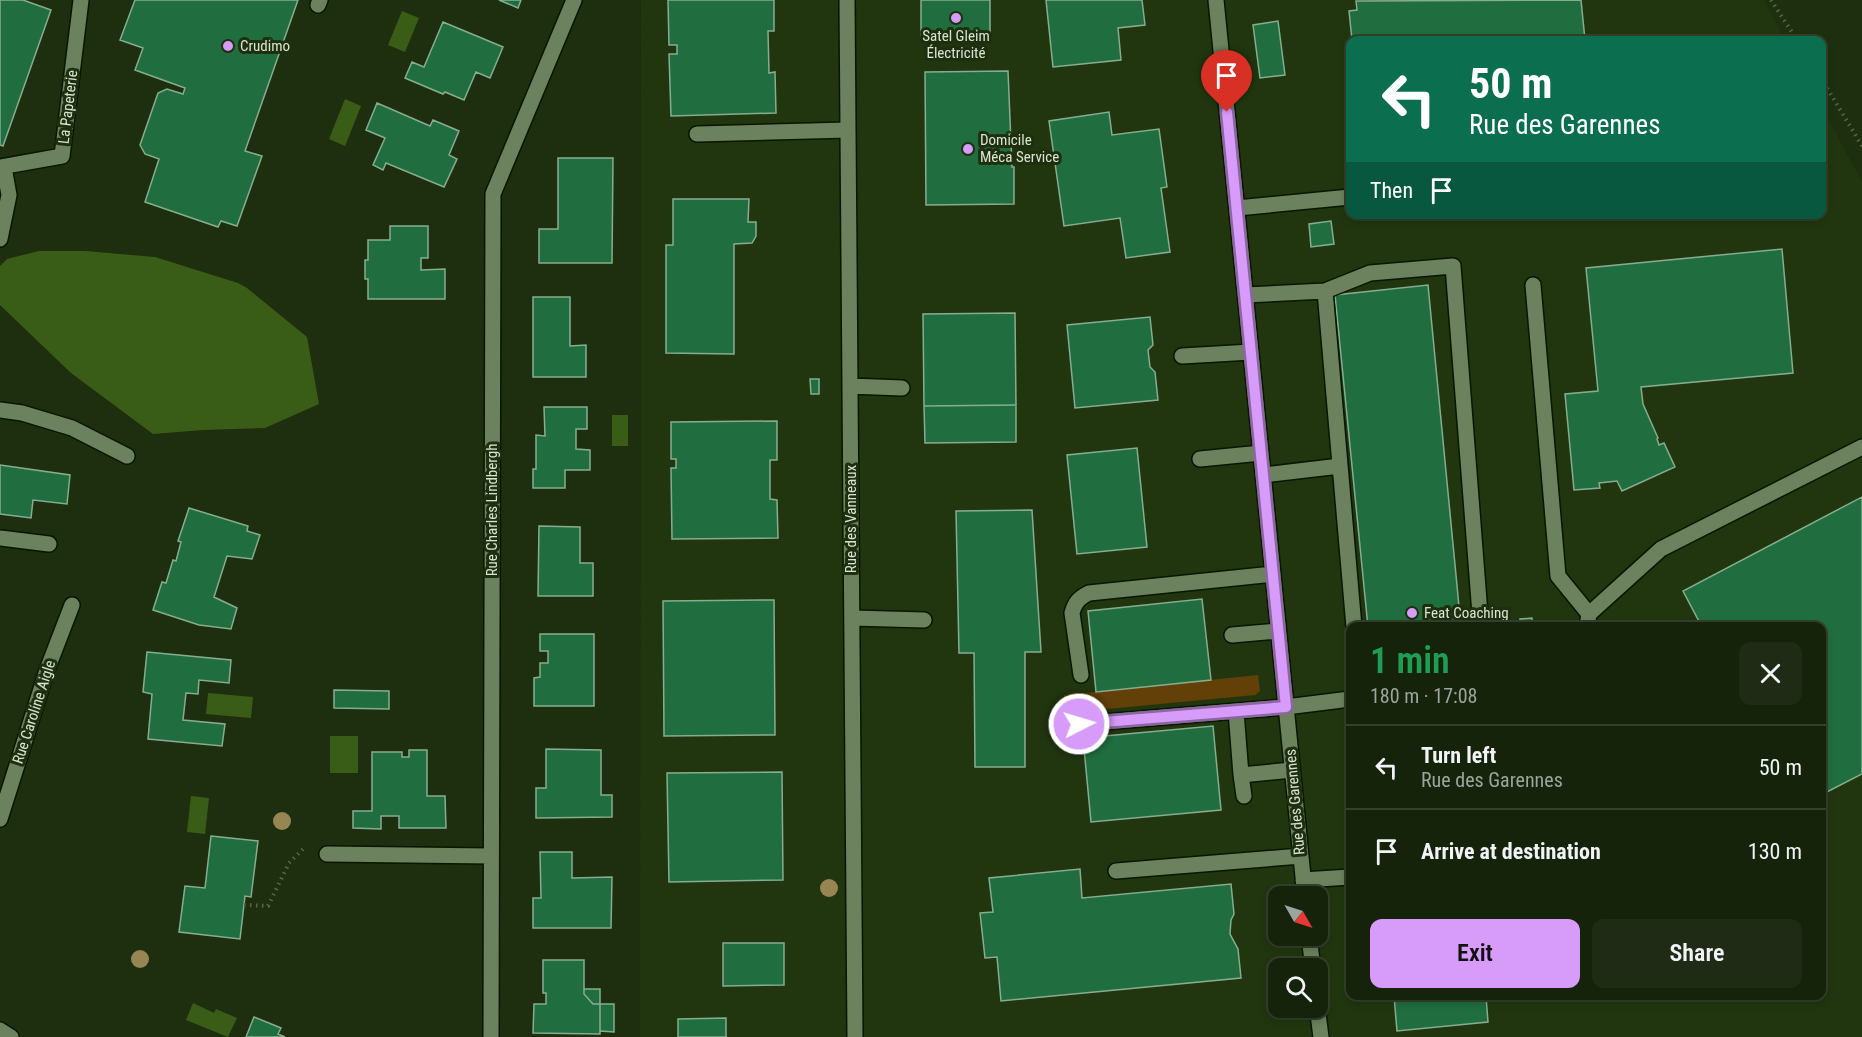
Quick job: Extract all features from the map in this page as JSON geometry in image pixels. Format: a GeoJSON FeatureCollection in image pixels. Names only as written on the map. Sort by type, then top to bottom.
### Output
{"type":"FeatureCollection","features":[{"type":"Feature","properties":{"kind":"street","name":"La Papeterie"},"geometry":{"type":"LineString","coordinates":[[0,239],[9,195],[2,167],[62,156],[81,0]]}},
{"type":"Feature","properties":{"kind":"street","name":"Rue Charles Lindbergh"},"geometry":{"type":"LineString","coordinates":[[491,1037],[493,194],[574,0]]}},
{"type":"Feature","properties":{"kind":"street","name":"Rue des Vanneaux"},"geometry":{"type":"LineString","coordinates":[[847,0],[855,1037]]}},
{"type":"Feature","properties":{"kind":"street","name":"Rue des Garennes"},"geometry":{"type":"LineString","coordinates":[[1216,0],[1304,886]]}},
{"type":"Feature","properties":{"kind":"street"},"geometry":{"type":"LineString","coordinates":[[697,134],[848,130]]}},
{"type":"Feature","properties":{"kind":"street"},"geometry":{"type":"LineString","coordinates":[[1237,208],[1346,197]]}},
{"type":"Feature","properties":{"kind":"street"},"geometry":{"type":"LineString","coordinates":[[1245,295],[1324,291],[1371,273],[1453,266],[1481,622]]}},
{"type":"Feature","properties":{"kind":"street"},"geometry":{"type":"LineString","coordinates":[[1533,285],[1558,576],[1588,621],[1661,549],[1862,447]]}},
{"type":"Feature","properties":{"kind":"street"},"geometry":{"type":"LineString","coordinates":[[1324,291],[1354,622]]}},
{"type":"Feature","properties":{"kind":"street"},"geometry":{"type":"LineString","coordinates":[[1182,356],[1251,352]]}},
{"type":"Feature","properties":{"kind":"street"},"geometry":{"type":"LineString","coordinates":[[850,386],[902,388]]}},
{"type":"Feature","properties":{"kind":"street"},"geometry":{"type":"LineString","coordinates":[[0,410],[22,413],[72,428],[127,456]]}},
{"type":"Feature","properties":{"kind":"street"},"geometry":{"type":"LineString","coordinates":[[1200,459],[1261,453]]}},
{"type":"Feature","properties":{"kind":"street"},"geometry":{"type":"LineString","coordinates":[[1263,475],[1340,466]]}},
{"type":"Feature","properties":{"kind":"street"},"geometry":{"type":"LineString","coordinates":[[0,538],[49,544]]}},
{"type":"Feature","properties":{"kind":"street"},"geometry":{"type":"LineString","coordinates":[[1081,675],[1072,613],[1074,604],[1080,597],[1089,593],[1273,574]]}},
{"type":"Feature","properties":{"kind":"street","name":"Rue Caroline Aigle"},"geometry":{"type":"LineString","coordinates":[[0,819],[47,670],[72,605]]}},
{"type":"Feature","properties":{"kind":"street"},"geometry":{"type":"LineString","coordinates":[[852,618],[924,620]]}},
{"type":"Feature","properties":{"kind":"street"},"geometry":{"type":"LineString","coordinates":[[1232,635],[1278,631]]}},
{"type":"Feature","properties":{"kind":"street"},"geometry":{"type":"LineString","coordinates":[[1079,724],[1286,707],[1346,700]]}},
{"type":"Feature","properties":{"kind":"street"},"geometry":{"type":"LineString","coordinates":[[1236,711],[1244,796]]}},
{"type":"Feature","properties":{"kind":"street"},"geometry":{"type":"LineString","coordinates":[[1241,775],[1292,770]]}},
{"type":"Feature","properties":{"kind":"street"},"geometry":{"type":"LineString","coordinates":[[327,854],[491,856]]}},
{"type":"Feature","properties":{"kind":"street"},"geometry":{"type":"LineString","coordinates":[[1116,871],[1300,856]]}},
{"type":"Feature","properties":{"kind":"street"},"geometry":{"type":"LineString","coordinates":[[1303,880],[1346,877]]}},
{"type":"Feature","properties":{"kind":"street"},"geometry":{"type":"LineString","coordinates":[[1318,1018],[1320,1037]]}},
{"type":"Feature","properties":{"kind":"street"},"geometry":{"type":"LineString","coordinates":[[0,1030],[11,1037]]}},
{"type":"Feature","properties":{"kind":"path"},"geometry":{"type":"LineString","coordinates":[[1772,0],[1794,36]]}},
{"type":"Feature","properties":{"kind":"path"},"geometry":{"type":"LineString","coordinates":[[1826,86],[1862,146]]}},
{"type":"Feature","properties":{"kind":"path"},"geometry":{"type":"LineString","coordinates":[[244,904],[268,906],[289,863],[306,845]]}},
{"type":"Feature","properties":{"kind":"shaded area"},"geometry":{"type":"Polygon","coordinates":[[[641,0],[1764,0],[1783,36],[1346,36],[1346,219],[1826,219],[1826,115],[1862,182],[1862,1037],[640,1037],[641,0]]]}},
{"type":"Feature","properties":{"kind":"shaded area"},"geometry":{"type":"Polygon","coordinates":[[[402,11],[419,18],[405,52],[388,45],[402,11]]]}},
{"type":"Feature","properties":{"kind":"shaded area"},"geometry":{"type":"Polygon","coordinates":[[[345,99],[361,106],[345,146],[329,139],[345,99]]]}},
{"type":"Feature","properties":{"kind":"shaded area"},"geometry":{"type":"Polygon","coordinates":[[[39,251],[85,251],[155,257],[238,283],[307,337],[319,404],[265,428],[153,434],[71,373],[0,305],[0,266],[7,259],[39,251]]]}},
{"type":"Feature","properties":{"kind":"shaded area"},"geometry":{"type":"Polygon","coordinates":[[[612,415],[628,415],[628,446],[612,446],[612,415]]]}},
{"type":"Feature","properties":{"kind":"shaded area"},"geometry":{"type":"Polygon","coordinates":[[[1258,675],[1260,691],[1255,695],[1065,713],[1064,695],[1258,675]]]}},
{"type":"Feature","properties":{"kind":"shaded area"},"geometry":{"type":"Polygon","coordinates":[[[208,693],[253,697],[251,718],[206,714],[208,693]]]}},
{"type":"Feature","properties":{"kind":"shaded area"},"geometry":{"type":"Polygon","coordinates":[[[330,736],[358,736],[358,773],[330,773],[330,736]]]}},
{"type":"Feature","properties":{"kind":"shaded area"},"geometry":{"type":"Polygon","coordinates":[[[191,796],[209,798],[205,834],[187,832],[191,796]]]}},
{"type":"Feature","properties":{"kind":"shaded area"},"geometry":{"type":"Polygon","coordinates":[[[193,1003],[214,1013],[216,1009],[237,1018],[228,1037],[186,1020],[193,1003]]]}},
{"type":"Feature","properties":{"kind":"building"},"geometry":{"type":"Polygon","coordinates":[[[0,0],[23,0],[51,10],[3,146],[0,145],[0,0]]]}},
{"type":"Feature","properties":{"kind":"building"},"geometry":{"type":"Polygon","coordinates":[[[135,0],[298,0],[245,151],[262,156],[237,226],[221,221],[218,227],[145,202],[159,159],[145,154],[140,145],[158,93],[167,89],[183,94],[185,88],[135,70],[143,48],[120,40],[135,0]]]}},
{"type":"Feature","properties":{"kind":"building"},"geometry":{"type":"Polygon","coordinates":[[[499,0],[521,0],[518,8],[499,0]]]}},
{"type":"Feature","properties":{"kind":"building"},"geometry":{"type":"Polygon","coordinates":[[[668,0],[774,0],[774,31],[768,31],[769,73],[775,72],[776,113],[671,116],[669,54],[677,54],[677,45],[669,45],[668,0]]]}},
{"type":"Feature","properties":{"kind":"building","name":"Satel Gleim Électricité"},"geometry":{"type":"Polygon","coordinates":[[[921,0],[990,0],[990,35],[921,35],[921,0]]]}},
{"type":"Feature","properties":{"kind":"building"},"geometry":{"type":"Polygon","coordinates":[[[1046,0],[1142,0],[1145,25],[1118,28],[1121,60],[1053,67],[1046,0]]]}},
{"type":"Feature","properties":{"kind":"building"},"geometry":{"type":"Polygon","coordinates":[[[1581,0],[1585,36],[1352,36],[1349,11],[1357,10],[1356,1],[1581,0]]]}},
{"type":"Feature","properties":{"kind":"building"},"geometry":{"type":"Polygon","coordinates":[[[1278,21],[1285,75],[1260,78],[1253,25],[1278,21]]]}},
{"type":"Feature","properties":{"kind":"building"},"geometry":{"type":"Polygon","coordinates":[[[443,22],[503,47],[490,78],[476,72],[464,100],[405,78],[412,62],[424,67],[443,22]]]}},
{"type":"Feature","properties":{"kind":"building","name":"Domicile Méca Service"},"geometry":{"type":"Polygon","coordinates":[[[1008,71],[1014,204],[926,205],[925,72],[1008,71]]]}},
{"type":"Feature","properties":{"kind":"building"},"geometry":{"type":"Polygon","coordinates":[[[377,103],[430,126],[433,120],[459,131],[449,155],[457,159],[444,187],[386,163],[383,170],[373,165],[385,138],[366,130],[377,103]]]}},
{"type":"Feature","properties":{"kind":"building"},"geometry":{"type":"Polygon","coordinates":[[[1109,112],[1112,135],[1159,129],[1167,187],[1161,188],[1170,252],[1126,258],[1120,218],[1064,226],[1049,121],[1109,112]]]}},
{"type":"Feature","properties":{"kind":"building"},"geometry":{"type":"Polygon","coordinates":[[[558,158],[613,158],[612,263],[539,263],[539,229],[558,229],[558,158]]]}},
{"type":"Feature","properties":{"kind":"building"},"geometry":{"type":"Polygon","coordinates":[[[673,199],[749,199],[748,222],[756,222],[756,236],[752,243],[734,244],[734,354],[666,353],[666,245],[673,245],[673,199]]]}},
{"type":"Feature","properties":{"kind":"building"},"geometry":{"type":"Polygon","coordinates":[[[1331,221],[1334,244],[1311,247],[1309,224],[1331,221]]]}},
{"type":"Feature","properties":{"kind":"building"},"geometry":{"type":"Polygon","coordinates":[[[390,226],[428,226],[428,258],[421,258],[421,270],[445,269],[445,299],[368,299],[365,260],[368,260],[368,240],[390,240],[390,226]]]}},
{"type":"Feature","properties":{"kind":"building"},"geometry":{"type":"Polygon","coordinates":[[[1782,249],[1793,373],[1641,387],[1643,404],[1659,445],[1664,443],[1675,467],[1622,491],[1617,481],[1599,483],[1600,488],[1574,490],[1565,394],[1598,391],[1586,268],[1782,249]]]}},
{"type":"Feature","properties":{"kind":"building"},"geometry":{"type":"Polygon","coordinates":[[[1428,285],[1461,622],[1368,622],[1335,295],[1428,285]]]}},
{"type":"Feature","properties":{"kind":"building"},"geometry":{"type":"Polygon","coordinates":[[[533,297],[570,297],[570,346],[586,345],[586,377],[533,377],[533,297]]]}},
{"type":"Feature","properties":{"kind":"building"},"geometry":{"type":"Polygon","coordinates":[[[1015,313],[1016,405],[924,406],[923,314],[1015,313]]]}},
{"type":"Feature","properties":{"kind":"building"},"geometry":{"type":"Polygon","coordinates":[[[1150,317],[1153,345],[1148,350],[1150,367],[1155,372],[1158,400],[1075,408],[1067,325],[1150,317]]]}},
{"type":"Feature","properties":{"kind":"building"},"geometry":{"type":"Polygon","coordinates":[[[810,379],[819,379],[819,394],[811,394],[810,379]]]}},
{"type":"Feature","properties":{"kind":"building"},"geometry":{"type":"Polygon","coordinates":[[[1016,405],[1016,442],[925,443],[924,406],[1016,405]]]}},
{"type":"Feature","properties":{"kind":"building"},"geometry":{"type":"Polygon","coordinates":[[[544,407],[587,407],[587,429],[576,429],[576,449],[590,450],[590,470],[565,470],[565,488],[533,488],[533,469],[536,469],[536,435],[545,436],[544,407]]]}},
{"type":"Feature","properties":{"kind":"building"},"geometry":{"type":"Polygon","coordinates":[[[777,421],[777,460],[770,460],[770,499],[777,500],[778,538],[672,539],[671,468],[676,468],[676,459],[671,459],[671,422],[777,421]]]}},
{"type":"Feature","properties":{"kind":"building"},"geometry":{"type":"Polygon","coordinates":[[[1137,448],[1147,547],[1077,554],[1067,455],[1137,448]]]}},
{"type":"Feature","properties":{"kind":"building"},"geometry":{"type":"Polygon","coordinates":[[[0,465],[70,475],[67,504],[33,500],[31,518],[0,514],[0,465]]]}},
{"type":"Feature","properties":{"kind":"building"},"geometry":{"type":"Polygon","coordinates":[[[1862,497],[1862,774],[1826,792],[1826,622],[1699,622],[1683,591],[1862,497]]]}},
{"type":"Feature","properties":{"kind":"building"},"geometry":{"type":"Polygon","coordinates":[[[189,508],[248,526],[247,531],[260,535],[252,559],[227,556],[214,597],[237,608],[231,629],[199,625],[153,610],[162,582],[166,583],[173,560],[176,561],[181,542],[178,541],[189,508]]]}},
{"type":"Feature","properties":{"kind":"building"},"geometry":{"type":"Polygon","coordinates":[[[1032,510],[1041,652],[1025,652],[1025,767],[975,767],[974,653],[959,653],[956,511],[1032,510]]]}},
{"type":"Feature","properties":{"kind":"building"},"geometry":{"type":"Polygon","coordinates":[[[539,526],[580,527],[580,563],[593,563],[593,596],[538,596],[539,526]]]}},
{"type":"Feature","properties":{"kind":"building"},"geometry":{"type":"Polygon","coordinates":[[[1202,599],[1211,680],[1096,692],[1088,611],[1202,599]]]}},
{"type":"Feature","properties":{"kind":"building"},"geometry":{"type":"Polygon","coordinates":[[[774,600],[775,735],[664,736],[663,601],[774,600]]]}},
{"type":"Feature","properties":{"kind":"building"},"geometry":{"type":"Polygon","coordinates":[[[1532,618],[1532,622],[1520,622],[1520,619],[1532,618]]]}},
{"type":"Feature","properties":{"kind":"building"},"geometry":{"type":"Polygon","coordinates":[[[540,634],[594,634],[594,706],[534,706],[534,678],[540,677],[540,663],[548,663],[548,651],[540,651],[540,634]]]}},
{"type":"Feature","properties":{"kind":"building"},"geometry":{"type":"Polygon","coordinates":[[[147,652],[231,660],[229,683],[199,680],[198,694],[186,693],[183,720],[225,724],[222,746],[148,739],[152,694],[143,692],[147,652]]]}},
{"type":"Feature","properties":{"kind":"building"},"geometry":{"type":"Polygon","coordinates":[[[334,690],[389,691],[389,709],[334,708],[334,690]]]}},
{"type":"Feature","properties":{"kind":"building"},"geometry":{"type":"Polygon","coordinates":[[[1213,726],[1221,810],[1091,822],[1083,738],[1213,726]]]}},
{"type":"Feature","properties":{"kind":"building"},"geometry":{"type":"Polygon","coordinates":[[[546,749],[601,750],[601,795],[612,795],[612,817],[536,818],[536,788],[546,788],[546,749]]]}},
{"type":"Feature","properties":{"kind":"building"},"geometry":{"type":"Polygon","coordinates":[[[409,750],[427,750],[427,796],[445,796],[446,828],[399,828],[399,816],[381,816],[381,829],[353,828],[353,811],[372,811],[372,752],[402,752],[402,757],[409,757],[409,750]]]}},
{"type":"Feature","properties":{"kind":"building"},"geometry":{"type":"Polygon","coordinates":[[[782,772],[783,880],[669,882],[667,773],[782,772]]]}},
{"type":"Feature","properties":{"kind":"building"},"geometry":{"type":"Polygon","coordinates":[[[211,836],[258,841],[251,897],[245,896],[240,939],[179,932],[185,886],[205,888],[211,836]]]}},
{"type":"Feature","properties":{"kind":"building"},"geometry":{"type":"Polygon","coordinates":[[[540,852],[572,852],[572,878],[612,877],[611,928],[533,928],[533,898],[541,898],[540,852]]]}},
{"type":"Feature","properties":{"kind":"building"},"geometry":{"type":"Polygon","coordinates":[[[1080,869],[1082,898],[1231,884],[1234,914],[1230,934],[1238,949],[1241,978],[1001,1001],[997,957],[985,958],[980,913],[993,912],[989,878],[1080,869]]]}},
{"type":"Feature","properties":{"kind":"building"},"geometry":{"type":"Polygon","coordinates":[[[723,943],[784,943],[784,985],[723,986],[723,943]]]}},
{"type":"Feature","properties":{"kind":"building"},"geometry":{"type":"Polygon","coordinates":[[[543,960],[584,960],[584,994],[593,1004],[600,1004],[600,1034],[533,1033],[534,1004],[546,1004],[546,993],[543,993],[543,960]]]}},
{"type":"Feature","properties":{"kind":"building"},"geometry":{"type":"Polygon","coordinates":[[[584,989],[600,989],[600,1004],[593,1004],[584,994],[584,989]]]}},
{"type":"Feature","properties":{"kind":"building"},"geometry":{"type":"Polygon","coordinates":[[[1394,1000],[1486,1000],[1488,1022],[1397,1031],[1394,1000]]]}},
{"type":"Feature","properties":{"kind":"building"},"geometry":{"type":"Polygon","coordinates":[[[600,1004],[614,1004],[614,1032],[600,1031],[600,1004]]]}},
{"type":"Feature","properties":{"kind":"building"},"geometry":{"type":"Polygon","coordinates":[[[254,1017],[281,1028],[278,1034],[285,1037],[246,1037],[254,1017]]]}},
{"type":"Feature","properties":{"kind":"building"},"geometry":{"type":"Polygon","coordinates":[[[726,1018],[726,1037],[678,1037],[678,1019],[726,1018]]]}},
{"type":"Feature","properties":{"kind":"place","name":"Satel Gleim Électricité"},"geometry":{"type":"Point","coordinates":[956,18]}},
{"type":"Feature","properties":{"kind":"place","name":"Crudimo"},"geometry":{"type":"Point","coordinates":[228,46]}},
{"type":"Feature","properties":{"kind":"place","name":"Domicile Méca Service"},"geometry":{"type":"Point","coordinates":[968,149]}},
{"type":"Feature","properties":{"kind":"place","name":"Feat Coaching"},"geometry":{"type":"Point","coordinates":[1412,613]}},
{"type":"Feature","properties":{"kind":"route"},"geometry":{"type":"LineString","coordinates":[[1079,724],[1286,707],[1227,112]]}}]}
